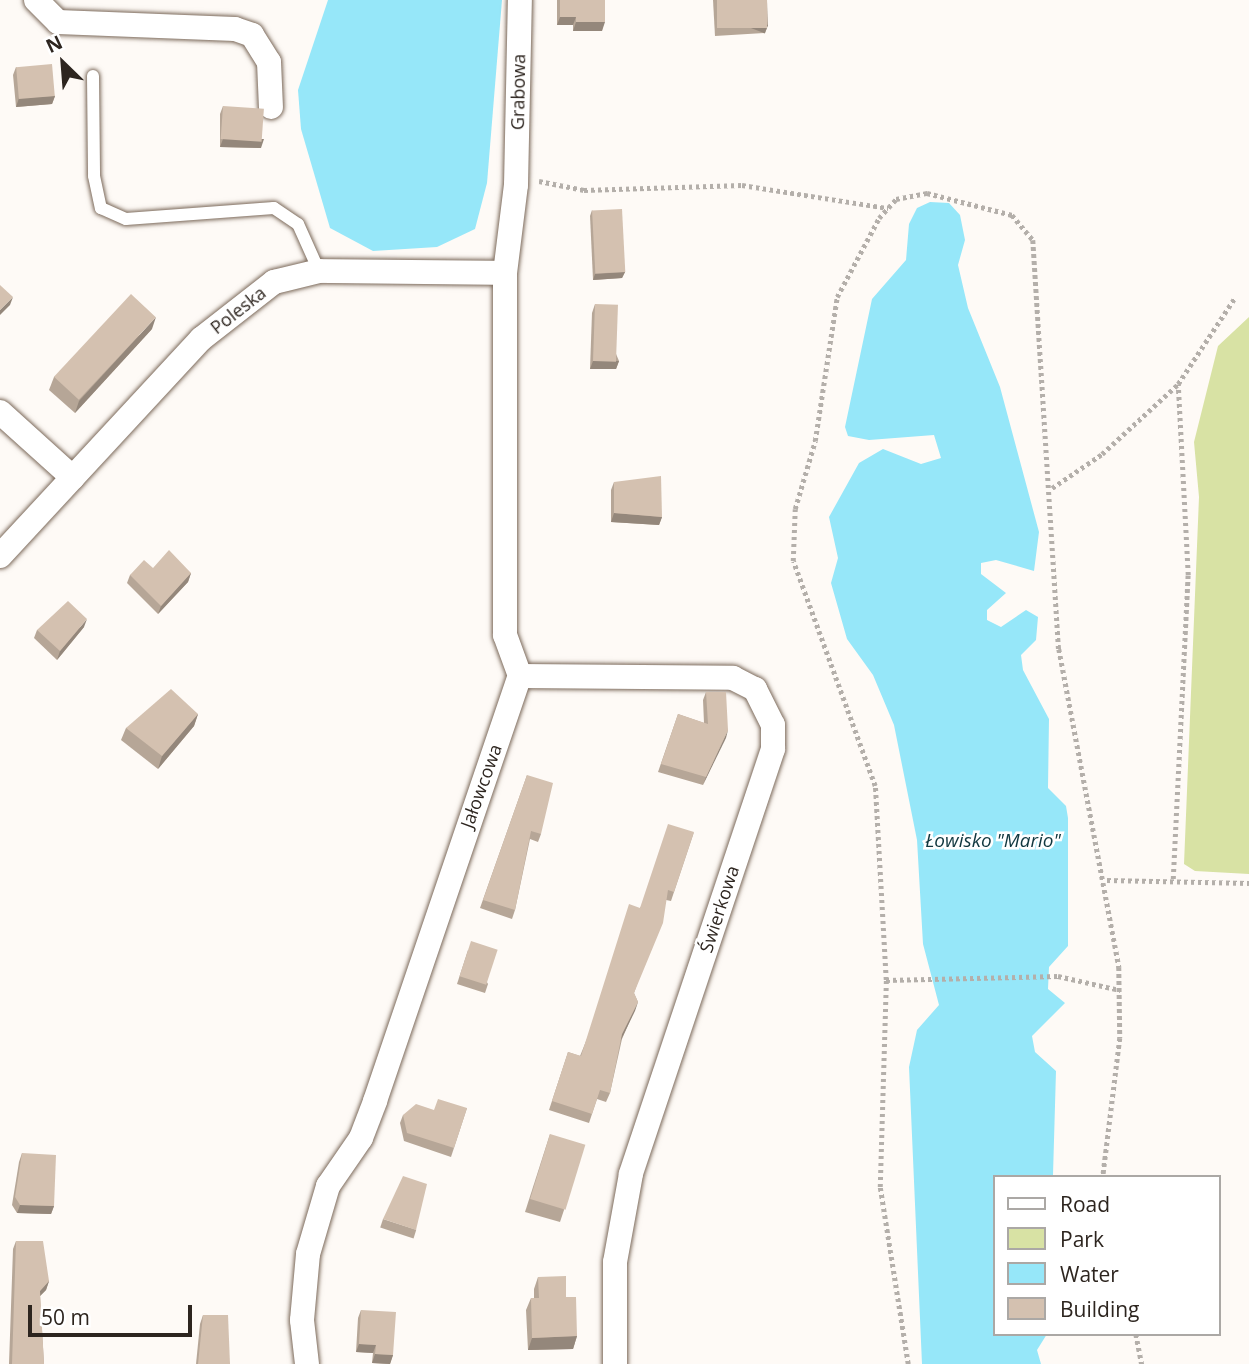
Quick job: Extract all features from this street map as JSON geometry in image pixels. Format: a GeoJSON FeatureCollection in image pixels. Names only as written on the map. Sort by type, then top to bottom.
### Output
{"type":"FeatureCollection","features":[{"type":"Feature","properties":{"kind":"street"},"geometry":{"type":"LineString","coordinates":[[36,0],[58,22],[235,29],[252,35],[269,62],[271,107]]}},
{"type":"Feature","properties":{"kind":"street","name":"Grabowa"},"geometry":{"type":"LineString","coordinates":[[516,180],[520,0]]}},
{"type":"Feature","properties":{"kind":"street"},"geometry":{"type":"LineString","coordinates":[[516,180],[505,273],[505,635],[520,676]]}},
{"type":"Feature","properties":{"kind":"street","name":"Poleska"},"geometry":{"type":"LineString","coordinates":[[0,556],[201,339],[274,282],[319,271],[505,273]]}},
{"type":"Feature","properties":{"kind":"street"},"geometry":{"type":"LineString","coordinates":[[0,412],[73,478]]}},
{"type":"Feature","properties":{"kind":"street","name":"Jałowcowa"},"geometry":{"type":"LineString","coordinates":[[307,1364],[302,1320],[308,1254],[328,1186],[361,1138],[375,1101],[520,676]]}},
{"type":"Feature","properties":{"kind":"street","name":"Świerkowa"},"geometry":{"type":"LineString","coordinates":[[520,676],[733,678],[755,689],[773,725],[772,749],[631,1174],[615,1262],[615,1364]]}},
{"type":"Feature","properties":{"kind":"lane"},"geometry":{"type":"LineString","coordinates":[[93,76],[94,176],[101,208],[126,219],[274,208],[298,223],[319,271]]}},
{"type":"Feature","properties":{"kind":"path"},"geometry":{"type":"LineString","coordinates":[[516,180],[584,190],[742,185],[888,208]]}},
{"type":"Feature","properties":{"kind":"path"},"geometry":{"type":"LineString","coordinates":[[908,1364],[880,1187],[886,981],[874,786],[793,561],[795,509],[815,440],[837,297],[888,208],[896,199],[927,193],[957,196],[1012,215],[1033,240],[1051,488],[1059,649],[1107,881],[1120,990],[1102,1175]]}},
{"type":"Feature","properties":{"kind":"path"},"geometry":{"type":"LineString","coordinates":[[1051,488],[1102,454],[1178,384],[1234,299]]}},
{"type":"Feature","properties":{"kind":"path"},"geometry":{"type":"LineString","coordinates":[[1173,879],[1188,575],[1178,384]]}},
{"type":"Feature","properties":{"kind":"path"},"geometry":{"type":"LineString","coordinates":[[1107,881],[1173,879],[1249,883]]}},
{"type":"Feature","properties":{"kind":"path"},"geometry":{"type":"LineString","coordinates":[[886,981],[1058,975],[1120,990]]}},
{"type":"Feature","properties":{"kind":"path"},"geometry":{"type":"LineString","coordinates":[[1136,1336],[1142,1364]]}},
{"type":"Feature","properties":{"kind":"green space"},"geometry":{"type":"Polygon","coordinates":[[[1249,317],[1249,874],[1195,871],[1184,864],[1199,497],[1194,442],[1218,346],[1249,317]]]}},
{"type":"Feature","properties":{"kind":"water"},"geometry":{"type":"Polygon","coordinates":[[[328,0],[502,0],[487,183],[475,229],[437,247],[373,251],[330,228],[301,129],[298,90],[328,0]]]}},
{"type":"Feature","properties":{"kind":"water","name":"Łowisko \"Mario\""},"geometry":{"type":"Polygon","coordinates":[[[930,202],[949,203],[960,215],[965,240],[958,265],[968,308],[1000,387],[1039,532],[1034,571],[996,560],[981,563],[981,574],[1006,593],[987,610],[987,620],[1001,627],[1026,610],[1038,617],[1036,640],[1021,655],[1023,670],[1049,719],[1048,788],[1066,806],[1068,818],[1068,946],[1049,967],[1048,989],[1065,1003],[1032,1036],[1035,1052],[1056,1071],[1053,1175],[993,1175],[993,1336],[1046,1336],[1037,1350],[1041,1364],[922,1364],[909,1067],[917,1030],[939,1005],[923,944],[917,840],[894,725],[873,675],[847,639],[831,583],[838,558],[829,517],[859,463],[883,449],[921,464],[941,458],[934,435],[869,440],[848,436],[845,427],[872,299],[906,260],[909,224],[917,208],[930,202]]]}},
{"type":"Feature","properties":{"kind":"building"},"geometry":{"type":"Polygon","coordinates":[[[560,0],[605,0],[605,22],[576,22],[576,17],[560,17],[560,0]]]}},
{"type":"Feature","properties":{"kind":"building"},"geometry":{"type":"Polygon","coordinates":[[[717,0],[767,0],[767,28],[717,28],[717,0]]]}},
{"type":"Feature","properties":{"kind":"building"},"geometry":{"type":"Polygon","coordinates":[[[52,64],[55,96],[19,99],[16,67],[52,64]]]}},
{"type":"Feature","properties":{"kind":"building"},"geometry":{"type":"Polygon","coordinates":[[[223,106],[264,109],[262,142],[221,139],[223,106]]]}},
{"type":"Feature","properties":{"kind":"building"},"geometry":{"type":"Polygon","coordinates":[[[622,209],[625,272],[595,273],[592,211],[622,209]]]}},
{"type":"Feature","properties":{"kind":"building"},"geometry":{"type":"Polygon","coordinates":[[[0,285],[13,297],[0,310],[0,285]]]}},
{"type":"Feature","properties":{"kind":"building"},"geometry":{"type":"Polygon","coordinates":[[[131,294],[156,317],[79,400],[54,377],[131,294]]]}},
{"type":"Feature","properties":{"kind":"building"},"geometry":{"type":"Polygon","coordinates":[[[595,304],[618,305],[616,362],[593,361],[595,304]]]}},
{"type":"Feature","properties":{"kind":"building"},"geometry":{"type":"Polygon","coordinates":[[[661,476],[662,517],[614,513],[614,482],[661,476]]]}},
{"type":"Feature","properties":{"kind":"building"},"geometry":{"type":"Polygon","coordinates":[[[169,550],[191,573],[161,606],[130,575],[144,560],[153,568],[169,550]]]}},
{"type":"Feature","properties":{"kind":"building"},"geometry":{"type":"Polygon","coordinates":[[[68,601],[87,619],[60,651],[37,630],[68,601]]]}},
{"type":"Feature","properties":{"kind":"building"},"geometry":{"type":"Polygon","coordinates":[[[171,689],[198,714],[162,756],[126,728],[171,689]]]}},
{"type":"Feature","properties":{"kind":"building"},"geometry":{"type":"Polygon","coordinates":[[[706,692],[726,692],[728,730],[706,777],[661,764],[678,714],[708,724],[706,692]]]}},
{"type":"Feature","properties":{"kind":"building"},"geometry":{"type":"Polygon","coordinates":[[[527,775],[553,783],[541,834],[531,831],[515,910],[483,900],[527,775]]]}},
{"type":"Feature","properties":{"kind":"building"},"geometry":{"type":"Polygon","coordinates":[[[668,824],[694,832],[674,892],[668,890],[663,923],[634,993],[638,1002],[622,1034],[610,1093],[600,1090],[592,1114],[552,1101],[568,1052],[581,1056],[629,904],[640,908],[668,824]]]}},
{"type":"Feature","properties":{"kind":"building"},"geometry":{"type":"Polygon","coordinates":[[[471,941],[498,950],[486,985],[460,976],[471,941]]]}},
{"type":"Feature","properties":{"kind":"building"},"geometry":{"type":"Polygon","coordinates":[[[438,1099],[467,1108],[454,1148],[407,1133],[403,1115],[416,1104],[434,1110],[438,1099]]]}},
{"type":"Feature","properties":{"kind":"building"},"geometry":{"type":"Polygon","coordinates":[[[550,1134],[585,1145],[566,1210],[530,1199],[550,1134]]]}},
{"type":"Feature","properties":{"kind":"building"},"geometry":{"type":"Polygon","coordinates":[[[22,1153],[56,1155],[54,1206],[20,1205],[15,1197],[22,1153]]]}},
{"type":"Feature","properties":{"kind":"building"},"geometry":{"type":"Polygon","coordinates":[[[403,1176],[427,1184],[416,1230],[383,1219],[403,1176]]]}},
{"type":"Feature","properties":{"kind":"building"},"geometry":{"type":"Polygon","coordinates":[[[16,1241],[43,1241],[49,1281],[40,1291],[44,1364],[12,1364],[16,1241]]]}},
{"type":"Feature","properties":{"kind":"building"},"geometry":{"type":"Polygon","coordinates":[[[566,1276],[566,1297],[576,1297],[577,1336],[532,1338],[531,1298],[539,1298],[538,1277],[566,1276]]]}},
{"type":"Feature","properties":{"kind":"building"},"geometry":{"type":"Polygon","coordinates":[[[361,1310],[396,1312],[393,1355],[375,1354],[376,1345],[359,1344],[361,1310]]]}},
{"type":"Feature","properties":{"kind":"building"},"geometry":{"type":"Polygon","coordinates":[[[203,1315],[228,1315],[230,1364],[198,1364],[203,1315]]]}}]}
